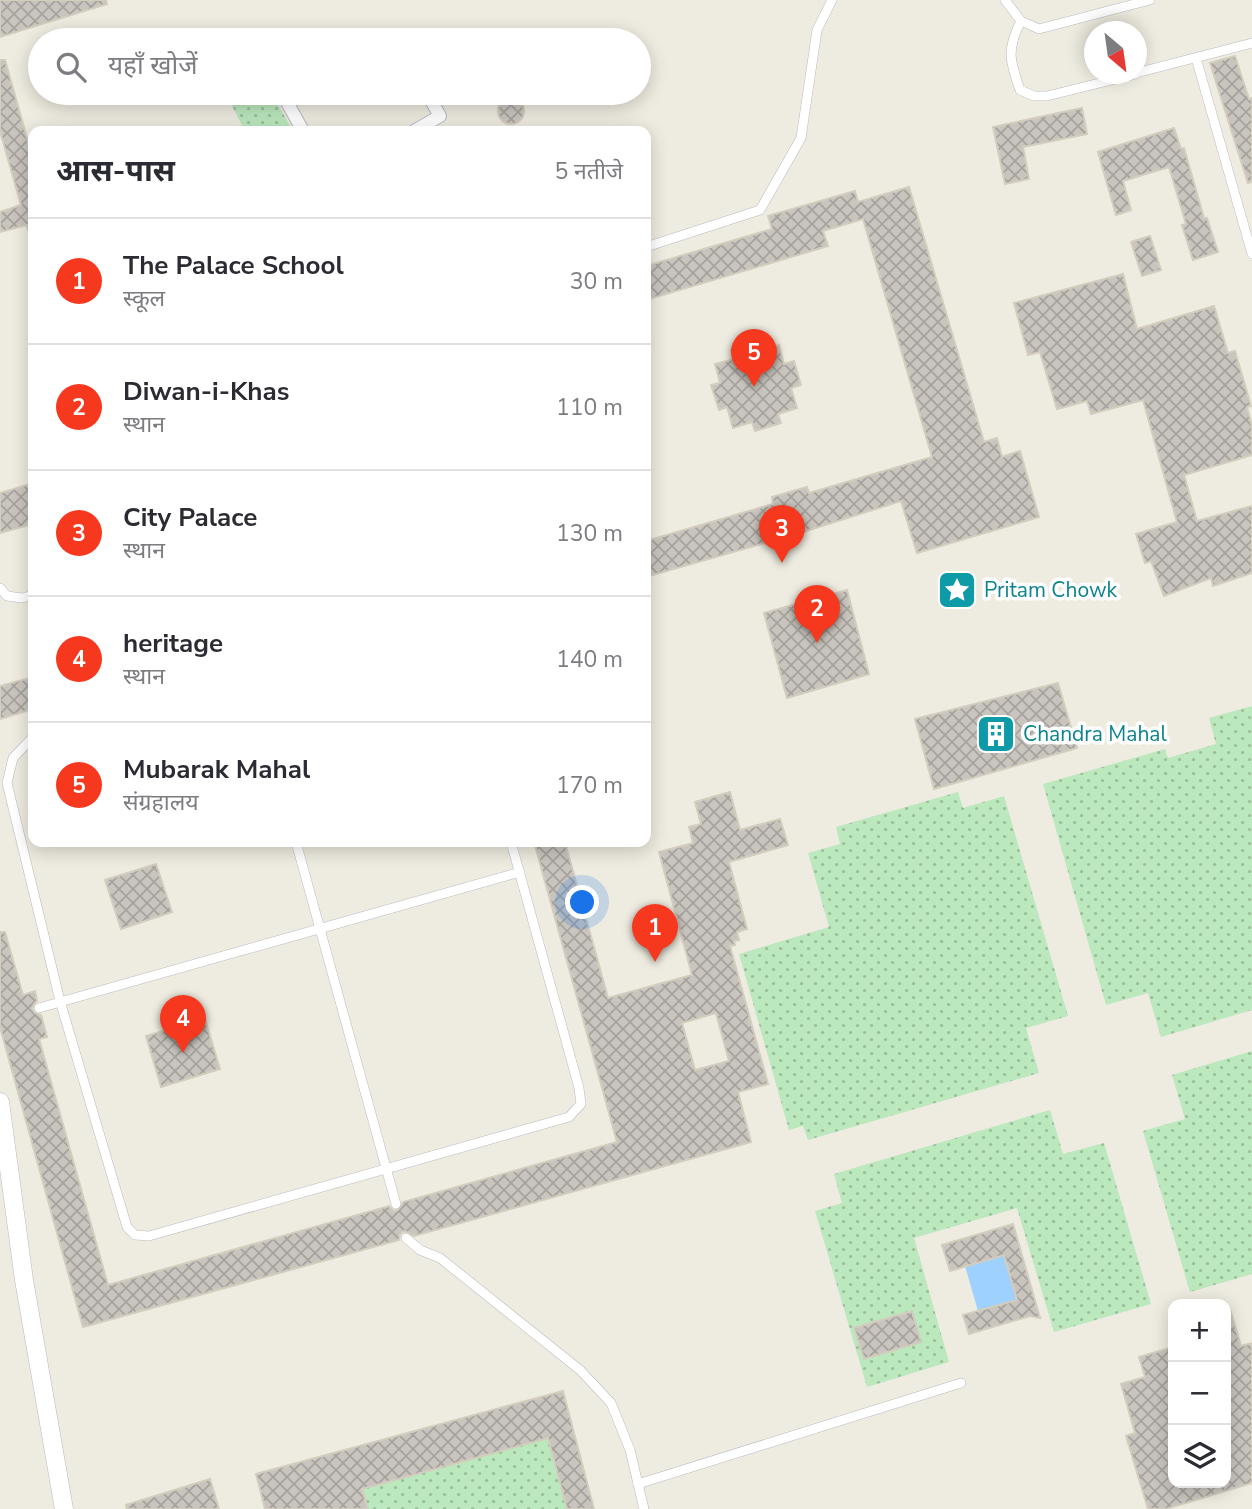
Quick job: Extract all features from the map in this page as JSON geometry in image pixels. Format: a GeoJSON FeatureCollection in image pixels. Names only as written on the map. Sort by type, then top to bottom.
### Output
{"type":"FeatureCollection","features":[{"type":"Feature","properties":{"kind":"street"},"geometry":{"type":"LineString","coordinates":[[289,105],[300,126]]}},
{"type":"Feature","properties":{"kind":"street"},"geometry":{"type":"LineString","coordinates":[[423,126],[440,116],[434,105]]}},
{"type":"Feature","properties":{"kind":"street"},"geometry":{"type":"LineString","coordinates":[[0,1102],[24,1280],[64,1509]]}},
{"type":"Feature","properties":{"kind":"lane"},"geometry":{"type":"LineString","coordinates":[[651,245],[760,210],[802,138],[817,30],[832,0]]}},
{"type":"Feature","properties":{"kind":"lane"},"geometry":{"type":"LineString","coordinates":[[1005,0],[1021,21],[1039,29],[1150,0]]}},
{"type":"Feature","properties":{"kind":"lane"},"geometry":{"type":"LineString","coordinates":[[1021,21],[1011,40],[1010,61],[1020,90],[1034,96],[1047,96],[1093,84]]}},
{"type":"Feature","properties":{"kind":"lane"},"geometry":{"type":"LineString","coordinates":[[1147,70],[1252,43]]}},
{"type":"Feature","properties":{"kind":"lane"},"geometry":{"type":"LineString","coordinates":[[1196,58],[1252,254]]}},
{"type":"Feature","properties":{"kind":"lane"},"geometry":{"type":"LineString","coordinates":[[0,588],[7,596],[28,596]]}},
{"type":"Feature","properties":{"kind":"lane"},"geometry":{"type":"LineString","coordinates":[[28,742],[13,758],[7,783],[60,1001],[127,1227],[135,1235],[149,1236],[569,1116],[581,1104],[579,1088],[512,847]]}},
{"type":"Feature","properties":{"kind":"lane"},"geometry":{"type":"LineString","coordinates":[[297,847],[396,1204]]}},
{"type":"Feature","properties":{"kind":"lane"},"geometry":{"type":"LineString","coordinates":[[39,1008],[520,872]]}},
{"type":"Feature","properties":{"kind":"lane"},"geometry":{"type":"LineString","coordinates":[[406,1238],[420,1250],[440,1258],[580,1370],[611,1404],[629,1450],[644,1509]]}},
{"type":"Feature","properties":{"kind":"lane"},"geometry":{"type":"LineString","coordinates":[[638,1484],[961,1383]]}},
{"type":"Feature","properties":{"kind":"green space"},"geometry":{"type":"Polygon","coordinates":[[[232,105],[278,105],[290,126],[242,126],[232,105]]]}},
{"type":"Feature","properties":{"kind":"green space"},"geometry":{"type":"Polygon","coordinates":[[[1252,706],[1252,1010],[1161,1037],[1148,993],[1106,1005],[1043,784],[1165,749],[1168,758],[1216,744],[1209,718],[1252,706]]]}},
{"type":"Feature","properties":{"kind":"green space"},"geometry":{"type":"Polygon","coordinates":[[[958,792],[963,808],[1004,796],[1068,1016],[1026,1028],[1039,1073],[808,1140],[803,1126],[789,1130],[739,954],[829,927],[808,853],[840,844],[836,827],[958,792]]]}},
{"type":"Feature","properties":{"kind":"green space"},"geometry":{"type":"Polygon","coordinates":[[[1252,1051],[1252,1274],[1190,1292],[1143,1131],[1185,1119],[1172,1075],[1252,1051]]]}},
{"type":"Feature","properties":{"kind":"green space"},"geometry":{"type":"Polygon","coordinates":[[[1050,1110],[1063,1154],[1104,1143],[1151,1304],[1054,1332],[1017,1208],[914,1238],[949,1362],[867,1387],[815,1211],[842,1203],[834,1174],[1050,1110]],[[912,1311],[855,1328],[863,1358],[921,1342],[912,1311]]]}},
{"type":"Feature","properties":{"kind":"green space"},"geometry":{"type":"Polygon","coordinates":[[[548,1438],[567,1509],[368,1509],[362,1489],[548,1438]]]}},
{"type":"Feature","properties":{"kind":"water"},"geometry":{"type":"Polygon","coordinates":[[[1004,1255],[1017,1300],[978,1311],[965,1266],[1004,1255]]]}},
{"type":"Feature","properties":{"kind":"building"},"geometry":{"type":"Polygon","coordinates":[[[0,0],[106,0],[107,4],[0,37],[0,0]]]}},
{"type":"Feature","properties":{"kind":"building"},"geometry":{"type":"Polygon","coordinates":[[[1235,56],[1249,99],[1252,98],[1252,182],[1248,183],[1210,63],[1235,56]]]}},
{"type":"Feature","properties":{"kind":"building"},"geometry":{"type":"Polygon","coordinates":[[[0,60],[5,60],[28,141],[28,230],[27,225],[0,232],[0,212],[21,205],[0,131],[0,60]]]}},
{"type":"Feature","properties":{"kind":"building"},"geometry":{"type":"Polygon","coordinates":[[[500,105],[523,106],[523,116],[516,123],[506,123],[499,116],[500,105]]]}},
{"type":"Feature","properties":{"kind":"building"},"geometry":{"type":"Polygon","coordinates":[[[1082,108],[1087,134],[1023,147],[1029,179],[1005,184],[993,127],[1082,108]]]}},
{"type":"Feature","properties":{"kind":"building"},"geometry":{"type":"Polygon","coordinates":[[[1174,128],[1181,149],[1184,148],[1204,218],[1207,218],[1218,252],[1193,260],[1182,225],[1186,224],[1169,167],[1123,181],[1131,210],[1116,215],[1098,152],[1174,128]]]}},
{"type":"Feature","properties":{"kind":"building"},"geometry":{"type":"Polygon","coordinates":[[[909,187],[984,442],[997,438],[1002,457],[1020,451],[1039,517],[917,553],[901,501],[651,576],[651,540],[773,504],[772,497],[807,487],[809,493],[932,457],[863,219],[823,231],[828,246],[651,299],[651,265],[772,229],[768,216],[855,191],[858,202],[909,187]]]}},
{"type":"Feature","properties":{"kind":"building"},"geometry":{"type":"Polygon","coordinates":[[[1150,236],[1161,270],[1142,276],[1131,242],[1150,236]]]}},
{"type":"Feature","properties":{"kind":"building"},"geometry":{"type":"Polygon","coordinates":[[[1123,274],[1137,329],[1214,306],[1228,353],[1235,351],[1251,406],[1247,407],[1252,426],[1252,455],[1184,475],[1197,521],[1252,506],[1252,573],[1213,586],[1211,578],[1164,596],[1151,561],[1145,563],[1136,534],[1177,522],[1143,400],[1091,414],[1087,401],[1057,409],[1040,352],[1028,355],[1014,303],[1123,274]]]}},
{"type":"Feature","properties":{"kind":"building"},"geometry":{"type":"Polygon","coordinates":[[[757,342],[760,351],[779,345],[784,364],[794,361],[801,385],[791,388],[797,408],[778,414],[781,423],[755,431],[752,422],[733,428],[727,407],[719,410],[711,385],[720,383],[715,364],[734,359],[731,350],[757,342]]]}},
{"type":"Feature","properties":{"kind":"building"},"geometry":{"type":"Polygon","coordinates":[[[28,485],[28,525],[0,533],[0,493],[28,485]]]}},
{"type":"Feature","properties":{"kind":"building"},"geometry":{"type":"Polygon","coordinates":[[[847,590],[869,674],[787,698],[764,613],[847,590]]]}},
{"type":"Feature","properties":{"kind":"building"},"geometry":{"type":"Polygon","coordinates":[[[28,678],[28,711],[0,719],[0,686],[28,678]]]}},
{"type":"Feature","properties":{"kind":"building","name":"Chandra Mahal"},"geometry":{"type":"Polygon","coordinates":[[[1058,683],[1077,748],[934,789],[915,719],[1058,683]]]}},
{"type":"Feature","properties":{"kind":"building"},"geometry":{"type":"Polygon","coordinates":[[[730,792],[740,830],[780,819],[788,845],[729,862],[747,929],[737,932],[739,940],[730,946],[768,1084],[738,1092],[751,1142],[414,1236],[404,1231],[399,1240],[83,1327],[0,1027],[0,932],[5,932],[23,995],[35,991],[37,1001],[32,1009],[41,1015],[47,1037],[39,1039],[108,1285],[389,1206],[394,1211],[398,1210],[403,1202],[617,1142],[535,847],[566,847],[608,998],[692,975],[659,852],[693,843],[689,827],[701,824],[695,802],[730,792]],[[716,1013],[682,1023],[695,1070],[729,1061],[716,1013]]]}},
{"type":"Feature","properties":{"kind":"building"},"geometry":{"type":"Polygon","coordinates":[[[156,864],[172,912],[121,929],[105,880],[156,864]]]}},
{"type":"Feature","properties":{"kind":"building"},"geometry":{"type":"Polygon","coordinates":[[[205,1019],[220,1069],[161,1087],[146,1036],[205,1019]]]}},
{"type":"Feature","properties":{"kind":"building"},"geometry":{"type":"Polygon","coordinates":[[[1013,1224],[1040,1318],[1030,1316],[969,1334],[963,1315],[1017,1300],[1004,1255],[950,1271],[942,1245],[1013,1224]]]}},
{"type":"Feature","properties":{"kind":"building"},"geometry":{"type":"Polygon","coordinates":[[[912,1311],[921,1342],[864,1359],[854,1328],[912,1311]]]}},
{"type":"Feature","properties":{"kind":"building"},"geometry":{"type":"Polygon","coordinates":[[[1231,1312],[1241,1346],[1252,1343],[1252,1483],[1166,1509],[1148,1509],[1126,1436],[1135,1433],[1121,1384],[1145,1377],[1139,1357],[1168,1348],[1168,1488],[1231,1488],[1231,1312]]]}},
{"type":"Feature","properties":{"kind":"building"},"geometry":{"type":"Polygon","coordinates":[[[563,1391],[594,1509],[567,1509],[548,1438],[362,1489],[368,1509],[265,1509],[256,1474],[563,1391]]]}},
{"type":"Feature","properties":{"kind":"building"},"geometry":{"type":"Polygon","coordinates":[[[210,1479],[219,1509],[127,1509],[126,1505],[210,1479]]]}},
{"type":"Feature","properties":{"kind":"place","name":"Mubarak Mahal"},"geometry":{"type":"Point","coordinates":[754,387]}},
{"type":"Feature","properties":{"kind":"place","name":"City Palace"},"geometry":{"type":"Point","coordinates":[782,563]}},
{"type":"Feature","properties":{"kind":"place","name":"Pritam Chowk"},"geometry":{"type":"Point","coordinates":[957,590]}},
{"type":"Feature","properties":{"kind":"place","name":"Diwan-i-Khas"},"geometry":{"type":"Point","coordinates":[817,643]}},
{"type":"Feature","properties":{"kind":"place","name":"Chandra Mahal"},"geometry":{"type":"Point","coordinates":[996,734]}},
{"type":"Feature","properties":{"kind":"place","name":"The Palace School"},"geometry":{"type":"Point","coordinates":[655,962]}},
{"type":"Feature","properties":{"kind":"place","name":"heritage"},"geometry":{"type":"Point","coordinates":[183,1053]}}]}
